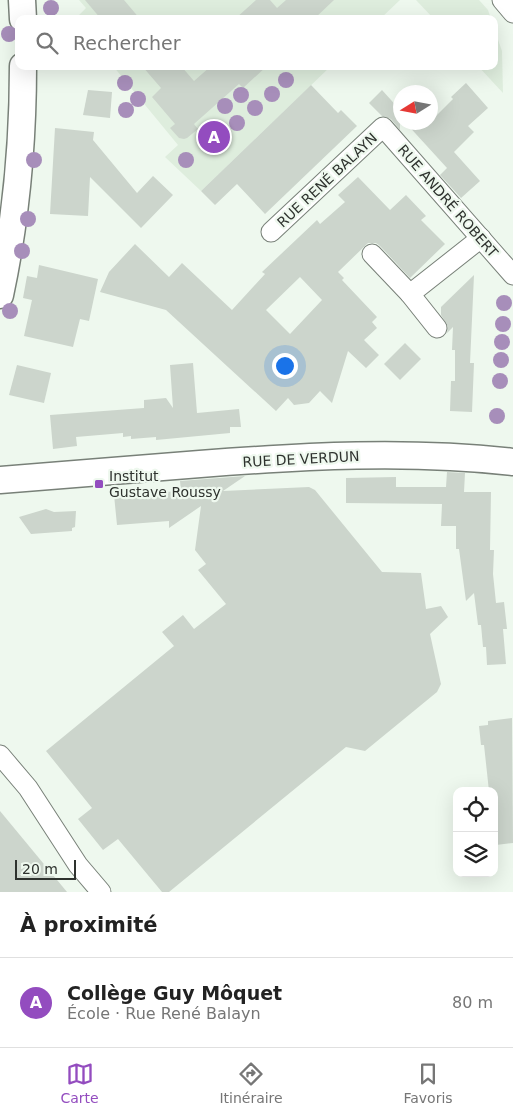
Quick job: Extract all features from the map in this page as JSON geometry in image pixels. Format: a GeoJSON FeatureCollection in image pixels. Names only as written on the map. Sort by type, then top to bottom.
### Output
{"type":"FeatureCollection","features":[{"type":"Feature","properties":{"kind":"street"},"geometry":{"type":"LineString","coordinates":[[22,0],[23,15]]}},
{"type":"Feature","properties":{"kind":"street"},"geometry":{"type":"LineString","coordinates":[[502,0],[513,13]]}},
{"type":"Feature","properties":{"kind":"street"},"geometry":{"type":"LineString","coordinates":[[0,294],[15,201],[21,136],[23,70]]}},
{"type":"Feature","properties":{"kind":"street","name":"RUE RENÉ BALAYN"},"geometry":{"type":"LineString","coordinates":[[271,232],[383,127]]}},
{"type":"Feature","properties":{"kind":"street","name":"RUE ANDRÉ ROBERT"},"geometry":{"type":"LineString","coordinates":[[383,127],[513,275]]}},
{"type":"Feature","properties":{"kind":"street"},"geometry":{"type":"LineString","coordinates":[[410,294],[481,238]]}},
{"type":"Feature","properties":{"kind":"street"},"geometry":{"type":"LineString","coordinates":[[372,254],[410,294],[437,328]]}},
{"type":"Feature","properties":{"kind":"street","name":"RUE DE VERDUN"},"geometry":{"type":"LineString","coordinates":[[0,480],[296,457],[399,456],[478,458],[513,462]]}},
{"type":"Feature","properties":{"kind":"street"},"geometry":{"type":"LineString","coordinates":[[0,756],[28,788],[78,865],[101,892]]}},
{"type":"Feature","properties":{"kind":"shaded area"},"geometry":{"type":"Polygon","coordinates":[[[79,0],[400,0],[384,15],[79,15],[86,8],[79,0]]]}},
{"type":"Feature","properties":{"kind":"shaded area"},"geometry":{"type":"Polygon","coordinates":[[[416,0],[479,0],[488,10],[490,15],[430,15],[416,0]]]}},
{"type":"Feature","properties":{"kind":"shaded area"},"geometry":{"type":"Polygon","coordinates":[[[498,40],[502,51],[503,93],[482,70],[498,70],[498,40]]]}},
{"type":"Feature","properties":{"kind":"shaded area"},"geometry":{"type":"Polygon","coordinates":[[[116,70],[327,70],[201,191],[165,157],[178,145],[116,70]]]}},
{"type":"Feature","properties":{"kind":"building"},"geometry":{"type":"Polygon","coordinates":[[[85,0],[124,0],[137,15],[98,15],[85,0]]]}},
{"type":"Feature","properties":{"kind":"building"},"geometry":{"type":"Polygon","coordinates":[[[256,0],[270,0],[277,8],[286,0],[334,0],[318,15],[239,15],[256,0]]]}},
{"type":"Feature","properties":{"kind":"building"},"geometry":{"type":"Polygon","coordinates":[[[145,70],[184,70],[194,81],[206,70],[263,70],[243,88],[239,84],[194,124],[198,129],[184,139],[179,138],[170,128],[175,124],[152,97],[161,88],[145,70]]]}},
{"type":"Feature","properties":{"kind":"building"},"geometry":{"type":"Polygon","coordinates":[[[466,83],[488,108],[468,126],[474,132],[454,152],[480,181],[461,198],[440,175],[447,168],[412,130],[438,130],[438,114],[453,99],[451,97],[466,83]]]}},
{"type":"Feature","properties":{"kind":"building"},"geometry":{"type":"Polygon","coordinates":[[[311,85],[338,113],[341,110],[357,126],[265,214],[237,184],[215,205],[201,191],[311,85]]]}},
{"type":"Feature","properties":{"kind":"building"},"geometry":{"type":"Polygon","coordinates":[[[88,90],[112,92],[110,118],[83,115],[88,90]]]}},
{"type":"Feature","properties":{"kind":"building"},"geometry":{"type":"Polygon","coordinates":[[[382,90],[393,102],[393,121],[382,116],[369,103],[382,90]]]}},
{"type":"Feature","properties":{"kind":"building"},"geometry":{"type":"Polygon","coordinates":[[[55,128],[94,132],[93,140],[137,193],[153,176],[173,195],[141,228],[90,177],[88,216],[50,214],[55,128]]]}},
{"type":"Feature","properties":{"kind":"building"},"geometry":{"type":"Polygon","coordinates":[[[358,177],[390,210],[406,195],[426,216],[421,220],[445,244],[410,278],[376,243],[368,243],[338,272],[344,278],[342,280],[377,317],[372,322],[377,328],[364,340],[379,355],[366,368],[348,351],[332,403],[320,391],[309,403],[294,405],[288,398],[276,411],[166,310],[100,292],[109,272],[135,244],[169,277],[182,263],[232,310],[265,274],[262,272],[317,220],[320,224],[345,202],[338,195],[358,177]],[[300,277],[266,310],[290,334],[322,300],[300,277]]]}},
{"type":"Feature","properties":{"kind":"building"},"geometry":{"type":"Polygon","coordinates":[[[39,265],[98,279],[89,321],[80,319],[73,347],[24,336],[32,300],[23,298],[27,276],[37,278],[39,265]]]}},
{"type":"Feature","properties":{"kind":"building"},"geometry":{"type":"Polygon","coordinates":[[[474,275],[470,363],[474,363],[472,412],[450,411],[451,381],[455,381],[455,350],[452,350],[453,327],[447,333],[448,326],[441,315],[441,307],[474,275]]]}},
{"type":"Feature","properties":{"kind":"building"},"geometry":{"type":"Polygon","coordinates":[[[405,343],[421,359],[400,380],[384,364],[405,343]]]}},
{"type":"Feature","properties":{"kind":"building"},"geometry":{"type":"Polygon","coordinates":[[[193,363],[197,413],[239,409],[241,427],[230,427],[230,433],[156,440],[156,437],[131,439],[131,436],[123,437],[123,433],[76,437],[77,446],[53,449],[50,415],[144,408],[144,400],[166,398],[173,408],[170,365],[193,363]]]}},
{"type":"Feature","properties":{"kind":"building"},"geometry":{"type":"Polygon","coordinates":[[[17,365],[51,373],[44,403],[9,395],[17,365]]]}},
{"type":"Feature","properties":{"kind":"building"},"geometry":{"type":"Polygon","coordinates":[[[447,472],[465,473],[464,492],[491,492],[490,550],[494,550],[493,574],[496,603],[504,602],[507,629],[503,629],[506,664],[487,665],[486,647],[483,647],[481,625],[478,625],[474,593],[466,601],[459,549],[456,549],[456,526],[441,526],[442,504],[346,503],[346,478],[396,477],[396,487],[446,487],[447,472]]]}},
{"type":"Feature","properties":{"kind":"building"},"geometry":{"type":"Polygon","coordinates":[[[245,476],[223,491],[309,487],[315,490],[382,572],[421,573],[426,609],[441,606],[448,617],[430,634],[441,684],[437,692],[365,751],[346,747],[169,892],[162,892],[118,839],[103,850],[78,819],[92,808],[46,751],[174,646],[162,632],[183,615],[194,629],[226,604],[198,570],[206,564],[195,550],[201,506],[169,528],[169,521],[117,525],[114,495],[181,491],[180,481],[245,476]]]}},
{"type":"Feature","properties":{"kind":"building"},"geometry":{"type":"Polygon","coordinates":[[[46,509],[54,512],[76,511],[75,527],[72,528],[72,531],[31,534],[19,517],[46,509]]]}},
{"type":"Feature","properties":{"kind":"building"},"geometry":{"type":"Polygon","coordinates":[[[512,718],[513,843],[498,845],[498,787],[489,787],[484,745],[481,745],[479,726],[488,725],[488,721],[512,718]]]}},
{"type":"Feature","properties":{"kind":"building"},"geometry":{"type":"Polygon","coordinates":[[[0,811],[67,892],[0,892],[0,811]]]}},
{"type":"Feature","properties":{"kind":"place","name":"Collège Guy Môquet"},"geometry":{"type":"Point","coordinates":[214,137]}},
{"type":"Feature","properties":{"kind":"place","name":"Institut Gustave Roussy"},"geometry":{"type":"Point","coordinates":[99,484]}}]}
